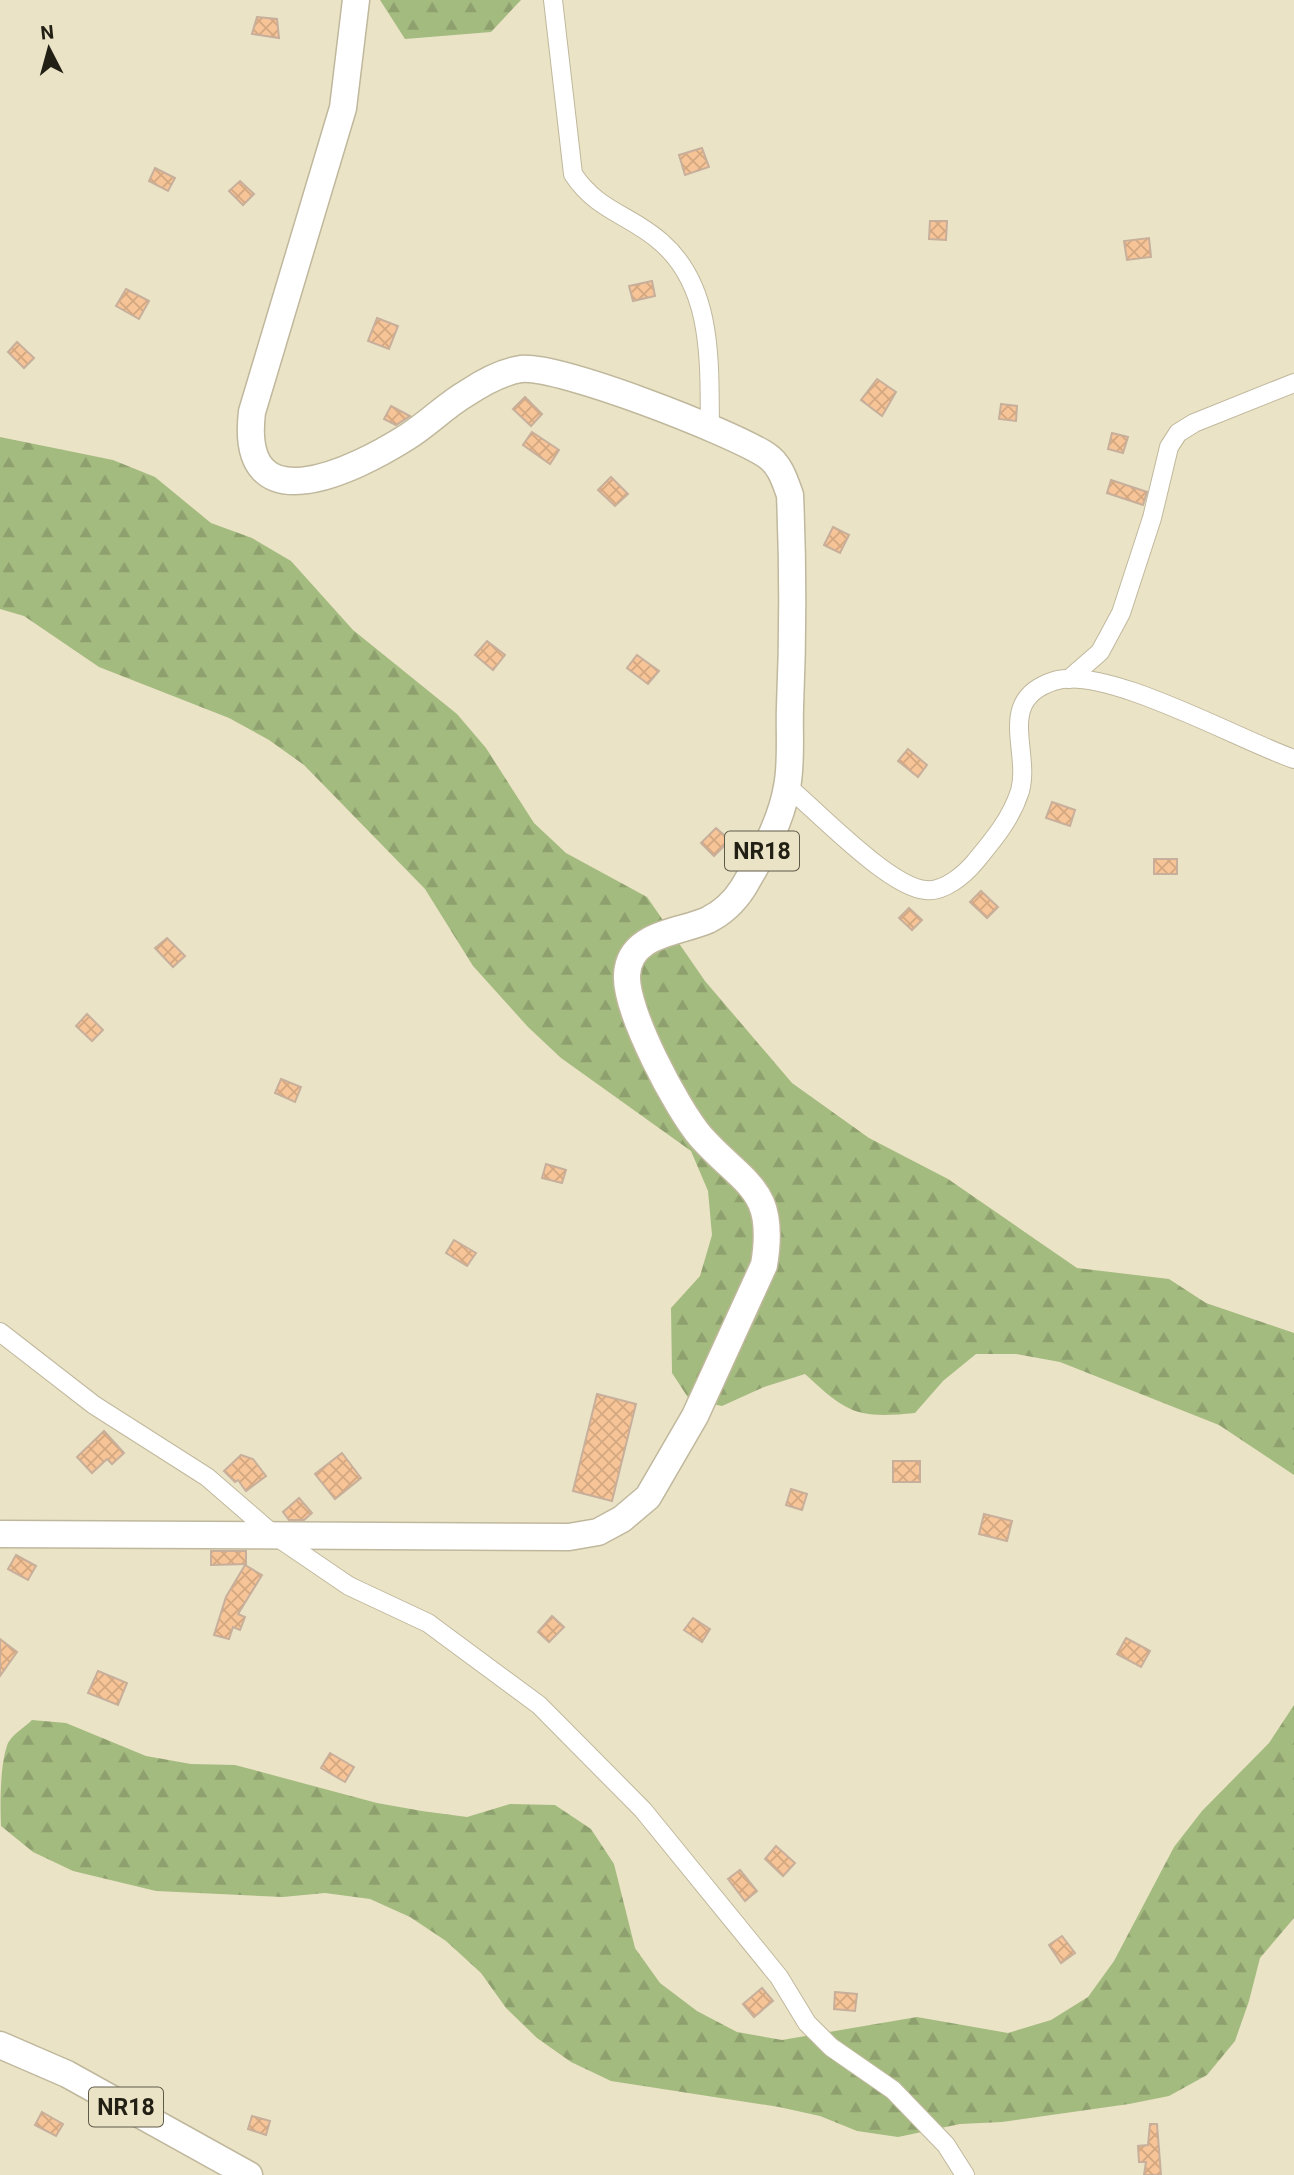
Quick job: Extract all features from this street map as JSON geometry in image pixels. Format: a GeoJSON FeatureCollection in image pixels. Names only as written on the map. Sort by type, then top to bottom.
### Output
{"type":"FeatureCollection","features":[{"type":"Feature","properties":{"kind":"main road","name":"NR18"},"geometry":{"type":"LineString","coordinates":[[0,1534],[569,1537],[598,1532],[622,1519],[648,1497],[695,1416],[764,1265],[768,1241],[765,1209],[754,1186],[701,1136],[642,1034],[628,994],[629,961],[640,946],[658,935],[707,920],[727,908],[741,891],[759,859],[788,786],[791,687],[790,495],[782,473],[768,456],[710,427],[561,375],[521,369],[490,380],[465,394],[409,437],[335,474],[309,481],[286,482],[270,477],[259,464],[249,435],[252,412],[343,108],[356,0]]}},
{"type":"Feature","properties":{"kind":"main road","name":"NR18"},"geometry":{"type":"LineString","coordinates":[[0,2045],[66,2074],[249,2175]]}},
{"type":"Feature","properties":{"kind":"street"},"geometry":{"type":"LineString","coordinates":[[553,0],[573,174],[585,192],[661,242],[692,279],[708,343],[710,427]]}},
{"type":"Feature","properties":{"kind":"street"},"geometry":{"type":"LineString","coordinates":[[1069,679],[1100,652],[1121,613],[1152,518],[1169,447],[1178,433],[1194,423],[1294,383]]}},
{"type":"Feature","properties":{"kind":"street"},"geometry":{"type":"LineString","coordinates":[[788,786],[886,872],[914,888],[929,891],[945,887],[971,866],[1009,820],[1021,787],[1020,712],[1032,690],[1057,679],[1085,678],[1186,711],[1268,751],[1294,759]]}},
{"type":"Feature","properties":{"kind":"street"},"geometry":{"type":"LineString","coordinates":[[0,1332],[94,1405],[207,1477],[274,1535],[349,1586],[428,1623],[539,1705],[643,1810],[779,1977],[807,2023],[831,2047],[893,2090],[946,2145],[965,2175]]}},
{"type":"Feature","properties":{"kind":"green space"},"geometry":{"type":"Polygon","coordinates":[[[380,0],[521,0],[491,32],[405,39],[380,0]]]}},
{"type":"Feature","properties":{"kind":"green space"},"geometry":{"type":"Polygon","coordinates":[[[0,437],[113,460],[155,477],[211,523],[252,538],[291,561],[353,630],[457,714],[486,748],[534,823],[566,853],[647,897],[705,981],[792,1083],[869,1138],[948,1179],[1077,1268],[1169,1279],[1206,1303],[1294,1333],[1294,1475],[1219,1425],[1060,1362],[1016,1354],[976,1354],[943,1381],[915,1413],[879,1415],[854,1410],[832,1397],[805,1374],[764,1387],[722,1406],[689,1399],[672,1373],[671,1308],[700,1276],[712,1235],[708,1191],[691,1151],[561,1058],[528,1027],[473,966],[425,889],[304,765],[269,740],[229,718],[99,667],[24,616],[0,609],[0,437]]]}},
{"type":"Feature","properties":{"kind":"green space"},"geometry":{"type":"Polygon","coordinates":[[[1294,1705],[1294,1918],[1260,1958],[1235,2041],[1207,2075],[1169,2096],[1002,2122],[960,2124],[898,2137],[857,2131],[820,2116],[779,2107],[611,2081],[571,2062],[537,2038],[506,2008],[481,1973],[446,1941],[410,1917],[370,1899],[325,1893],[283,1897],[156,1891],[73,1871],[33,1852],[1,1826],[1,1783],[5,1751],[10,1740],[32,1720],[66,1723],[146,1756],[191,1764],[235,1765],[377,1803],[422,1811],[467,1817],[510,1804],[555,1805],[591,1829],[614,1864],[635,1948],[660,1983],[697,2011],[737,2032],[782,2040],[917,2017],[1008,2033],[1051,2020],[1088,1997],[1114,1961],[1174,1847],[1202,1811],[1269,1743],[1294,1705]]]}},
{"type":"Feature","properties":{"kind":"building"},"geometry":{"type":"Polygon","coordinates":[[[257,17],[277,19],[279,38],[252,34],[257,17]]]}},
{"type":"Feature","properties":{"kind":"building"},"geometry":{"type":"Polygon","coordinates":[[[702,148],[709,167],[685,175],[679,155],[702,148]]]}},
{"type":"Feature","properties":{"kind":"building"},"geometry":{"type":"Polygon","coordinates":[[[155,168],[175,178],[168,191],[149,181],[155,168]]]}},
{"type":"Feature","properties":{"kind":"building"},"geometry":{"type":"Polygon","coordinates":[[[240,181],[254,194],[243,205],[229,191],[240,181]]]}},
{"type":"Feature","properties":{"kind":"building"},"geometry":{"type":"Polygon","coordinates":[[[930,221],[947,221],[946,240],[929,239],[930,221]]]}},
{"type":"Feature","properties":{"kind":"building"},"geometry":{"type":"Polygon","coordinates":[[[1149,238],[1151,257],[1127,260],[1124,241],[1149,238]]]}},
{"type":"Feature","properties":{"kind":"building"},"geometry":{"type":"Polygon","coordinates":[[[652,281],[655,296],[633,301],[629,286],[652,281]]]}},
{"type":"Feature","properties":{"kind":"building"},"geometry":{"type":"Polygon","coordinates":[[[126,289],[149,301],[139,319],[116,306],[126,289]]]}},
{"type":"Feature","properties":{"kind":"building"},"geometry":{"type":"Polygon","coordinates":[[[377,318],[398,326],[389,349],[368,341],[377,318]]]}},
{"type":"Feature","properties":{"kind":"building"},"geometry":{"type":"Polygon","coordinates":[[[17,342],[34,358],[24,368],[8,352],[17,342]]]}},
{"type":"Feature","properties":{"kind":"building"},"geometry":{"type":"Polygon","coordinates":[[[877,379],[896,392],[882,416],[861,400],[877,379]]]}},
{"type":"Feature","properties":{"kind":"building"},"geometry":{"type":"Polygon","coordinates":[[[525,397],[542,414],[531,426],[513,409],[525,397]]]}},
{"type":"Feature","properties":{"kind":"building"},"geometry":{"type":"Polygon","coordinates":[[[1001,404],[1017,406],[1016,421],[999,419],[1001,404]]]}},
{"type":"Feature","properties":{"kind":"building"},"geometry":{"type":"Polygon","coordinates":[[[391,406],[410,416],[396,425],[384,419],[391,406]]]}},
{"type":"Feature","properties":{"kind":"building"},"geometry":{"type":"Polygon","coordinates":[[[532,432],[559,450],[550,464],[523,445],[532,432]]]}},
{"type":"Feature","properties":{"kind":"building"},"geometry":{"type":"Polygon","coordinates":[[[1112,433],[1128,437],[1123,453],[1108,449],[1112,433]]]}},
{"type":"Feature","properties":{"kind":"building"},"geometry":{"type":"Polygon","coordinates":[[[611,477],[628,494],[615,506],[598,490],[611,477]]]}},
{"type":"Feature","properties":{"kind":"building"},"geometry":{"type":"Polygon","coordinates":[[[1111,480],[1147,492],[1143,505],[1107,493],[1111,480]]]}},
{"type":"Feature","properties":{"kind":"building"},"geometry":{"type":"Polygon","coordinates":[[[833,527],[849,535],[840,553],[824,545],[833,527]]]}},
{"type":"Feature","properties":{"kind":"building"},"geometry":{"type":"Polygon","coordinates":[[[487,641],[505,655],[493,670],[475,655],[487,641]]]}},
{"type":"Feature","properties":{"kind":"building"},"geometry":{"type":"Polygon","coordinates":[[[637,655],[659,671],[648,684],[627,668],[637,655]]]}},
{"type":"Feature","properties":{"kind":"building"},"geometry":{"type":"Polygon","coordinates":[[[908,749],[927,765],[918,777],[898,761],[908,749]]]}},
{"type":"Feature","properties":{"kind":"building"},"geometry":{"type":"Polygon","coordinates":[[[1052,802],[1075,810],[1070,826],[1046,818],[1052,802]]]}},
{"type":"Feature","properties":{"kind":"building"},"geometry":{"type":"Polygon","coordinates":[[[716,828],[730,840],[714,856],[701,843],[716,828]]]}},
{"type":"Feature","properties":{"kind":"building"},"geometry":{"type":"Polygon","coordinates":[[[1154,859],[1177,859],[1177,874],[1154,874],[1154,859]]]}},
{"type":"Feature","properties":{"kind":"building"},"geometry":{"type":"Polygon","coordinates":[[[981,891],[998,907],[987,918],[970,902],[981,891]]]}},
{"type":"Feature","properties":{"kind":"building"},"geometry":{"type":"Polygon","coordinates":[[[909,908],[922,920],[912,930],[899,918],[909,908]]]}},
{"type":"Feature","properties":{"kind":"building"},"geometry":{"type":"Polygon","coordinates":[[[167,938],[185,956],[173,967],[155,948],[167,938]]]}},
{"type":"Feature","properties":{"kind":"building"},"geometry":{"type":"Polygon","coordinates":[[[87,1014],[103,1030],[92,1041],[76,1026],[87,1014]]]}},
{"type":"Feature","properties":{"kind":"building"},"geometry":{"type":"Polygon","coordinates":[[[281,1079],[301,1087],[295,1102],[275,1093],[281,1079]]]}},
{"type":"Feature","properties":{"kind":"building"},"geometry":{"type":"Polygon","coordinates":[[[546,1164],[566,1170],[562,1183],[542,1178],[546,1164]]]}},
{"type":"Feature","properties":{"kind":"building"},"geometry":{"type":"Polygon","coordinates":[[[454,1240],[476,1253],[467,1266],[446,1253],[454,1240]]]}},
{"type":"Feature","properties":{"kind":"building"},"geometry":{"type":"Polygon","coordinates":[[[597,1394],[636,1404],[612,1501],[573,1491],[597,1394]]]}},
{"type":"Feature","properties":{"kind":"building"},"geometry":{"type":"Polygon","coordinates":[[[104,1431],[124,1453],[112,1464],[107,1459],[92,1473],[77,1457],[104,1431]]]}},
{"type":"Feature","properties":{"kind":"building"},"geometry":{"type":"Polygon","coordinates":[[[342,1453],[361,1478],[335,1499],[315,1474],[342,1453]]]}},
{"type":"Feature","properties":{"kind":"building"},"geometry":{"type":"Polygon","coordinates":[[[241,1455],[253,1459],[266,1476],[246,1491],[238,1480],[235,1482],[224,1471],[241,1455]]]}},
{"type":"Feature","properties":{"kind":"building"},"geometry":{"type":"Polygon","coordinates":[[[893,1461],[920,1461],[920,1482],[893,1482],[893,1461]]]}},
{"type":"Feature","properties":{"kind":"building"},"geometry":{"type":"Polygon","coordinates":[[[791,1489],[807,1494],[802,1510],[786,1505],[791,1489]]]}},
{"type":"Feature","properties":{"kind":"building"},"geometry":{"type":"Polygon","coordinates":[[[299,1498],[312,1513],[304,1520],[289,1520],[283,1512],[299,1498]]]}},
{"type":"Feature","properties":{"kind":"building"},"geometry":{"type":"Polygon","coordinates":[[[984,1514],[1012,1521],[1007,1541],[979,1534],[984,1514]]]}},
{"type":"Feature","properties":{"kind":"building"},"geometry":{"type":"Polygon","coordinates":[[[211,1551],[246,1551],[246,1564],[211,1565],[211,1551]]]}},
{"type":"Feature","properties":{"kind":"building"},"geometry":{"type":"Polygon","coordinates":[[[16,1555],[36,1566],[28,1580],[8,1569],[16,1555]]]}},
{"type":"Feature","properties":{"kind":"building"},"geometry":{"type":"Polygon","coordinates":[[[245,1565],[262,1575],[238,1614],[245,1617],[240,1630],[233,1627],[229,1639],[214,1635],[226,1597],[245,1565]]]}},
{"type":"Feature","properties":{"kind":"building"},"geometry":{"type":"Polygon","coordinates":[[[552,1616],[564,1627],[549,1642],[538,1632],[552,1616]]]}},
{"type":"Feature","properties":{"kind":"building"},"geometry":{"type":"Polygon","coordinates":[[[693,1618],[710,1629],[702,1642],[684,1630],[693,1618]]]}},
{"type":"Feature","properties":{"kind":"building"},"geometry":{"type":"Polygon","coordinates":[[[1126,1638],[1150,1651],[1141,1667],[1117,1654],[1126,1638]]]}},
{"type":"Feature","properties":{"kind":"building"},"geometry":{"type":"Polygon","coordinates":[[[0,1639],[17,1652],[0,1676],[0,1639]]]}},
{"type":"Feature","properties":{"kind":"building"},"geometry":{"type":"Polygon","coordinates":[[[98,1671],[127,1683],[118,1705],[88,1693],[98,1671]]]}},
{"type":"Feature","properties":{"kind":"building"},"geometry":{"type":"Polygon","coordinates":[[[330,1753],[354,1767],[345,1782],[321,1768],[330,1753]]]}},
{"type":"Feature","properties":{"kind":"building"},"geometry":{"type":"Polygon","coordinates":[[[776,1846],[795,1863],[783,1876],[765,1859],[776,1846]]]}},
{"type":"Feature","properties":{"kind":"building"},"geometry":{"type":"Polygon","coordinates":[[[740,1870],[757,1891],[745,1901],[728,1879],[740,1870]]]}},
{"type":"Feature","properties":{"kind":"building"},"geometry":{"type":"Polygon","coordinates":[[[1062,1936],[1075,1953],[1061,1963],[1049,1945],[1062,1936]]]}},
{"type":"Feature","properties":{"kind":"building"},"geometry":{"type":"Polygon","coordinates":[[[762,1988],[773,2001],[754,2017],[743,2004],[762,1988]]]}},
{"type":"Feature","properties":{"kind":"building"},"geometry":{"type":"Polygon","coordinates":[[[835,1992],[857,1994],[855,2011],[834,2009],[835,1992]]]}},
{"type":"Feature","properties":{"kind":"building"},"geometry":{"type":"Polygon","coordinates":[[[42,2112],[63,2124],[56,2136],[35,2125],[42,2112]]]}},
{"type":"Feature","properties":{"kind":"building"},"geometry":{"type":"Polygon","coordinates":[[[252,2116],[270,2121],[266,2135],[248,2129],[252,2116]]]}},
{"type":"Feature","properties":{"kind":"building"},"geometry":{"type":"Polygon","coordinates":[[[1150,2124],[1157,2124],[1161,2175],[1144,2175],[1146,2162],[1139,2162],[1138,2146],[1148,2145],[1150,2124]]]}}]}
